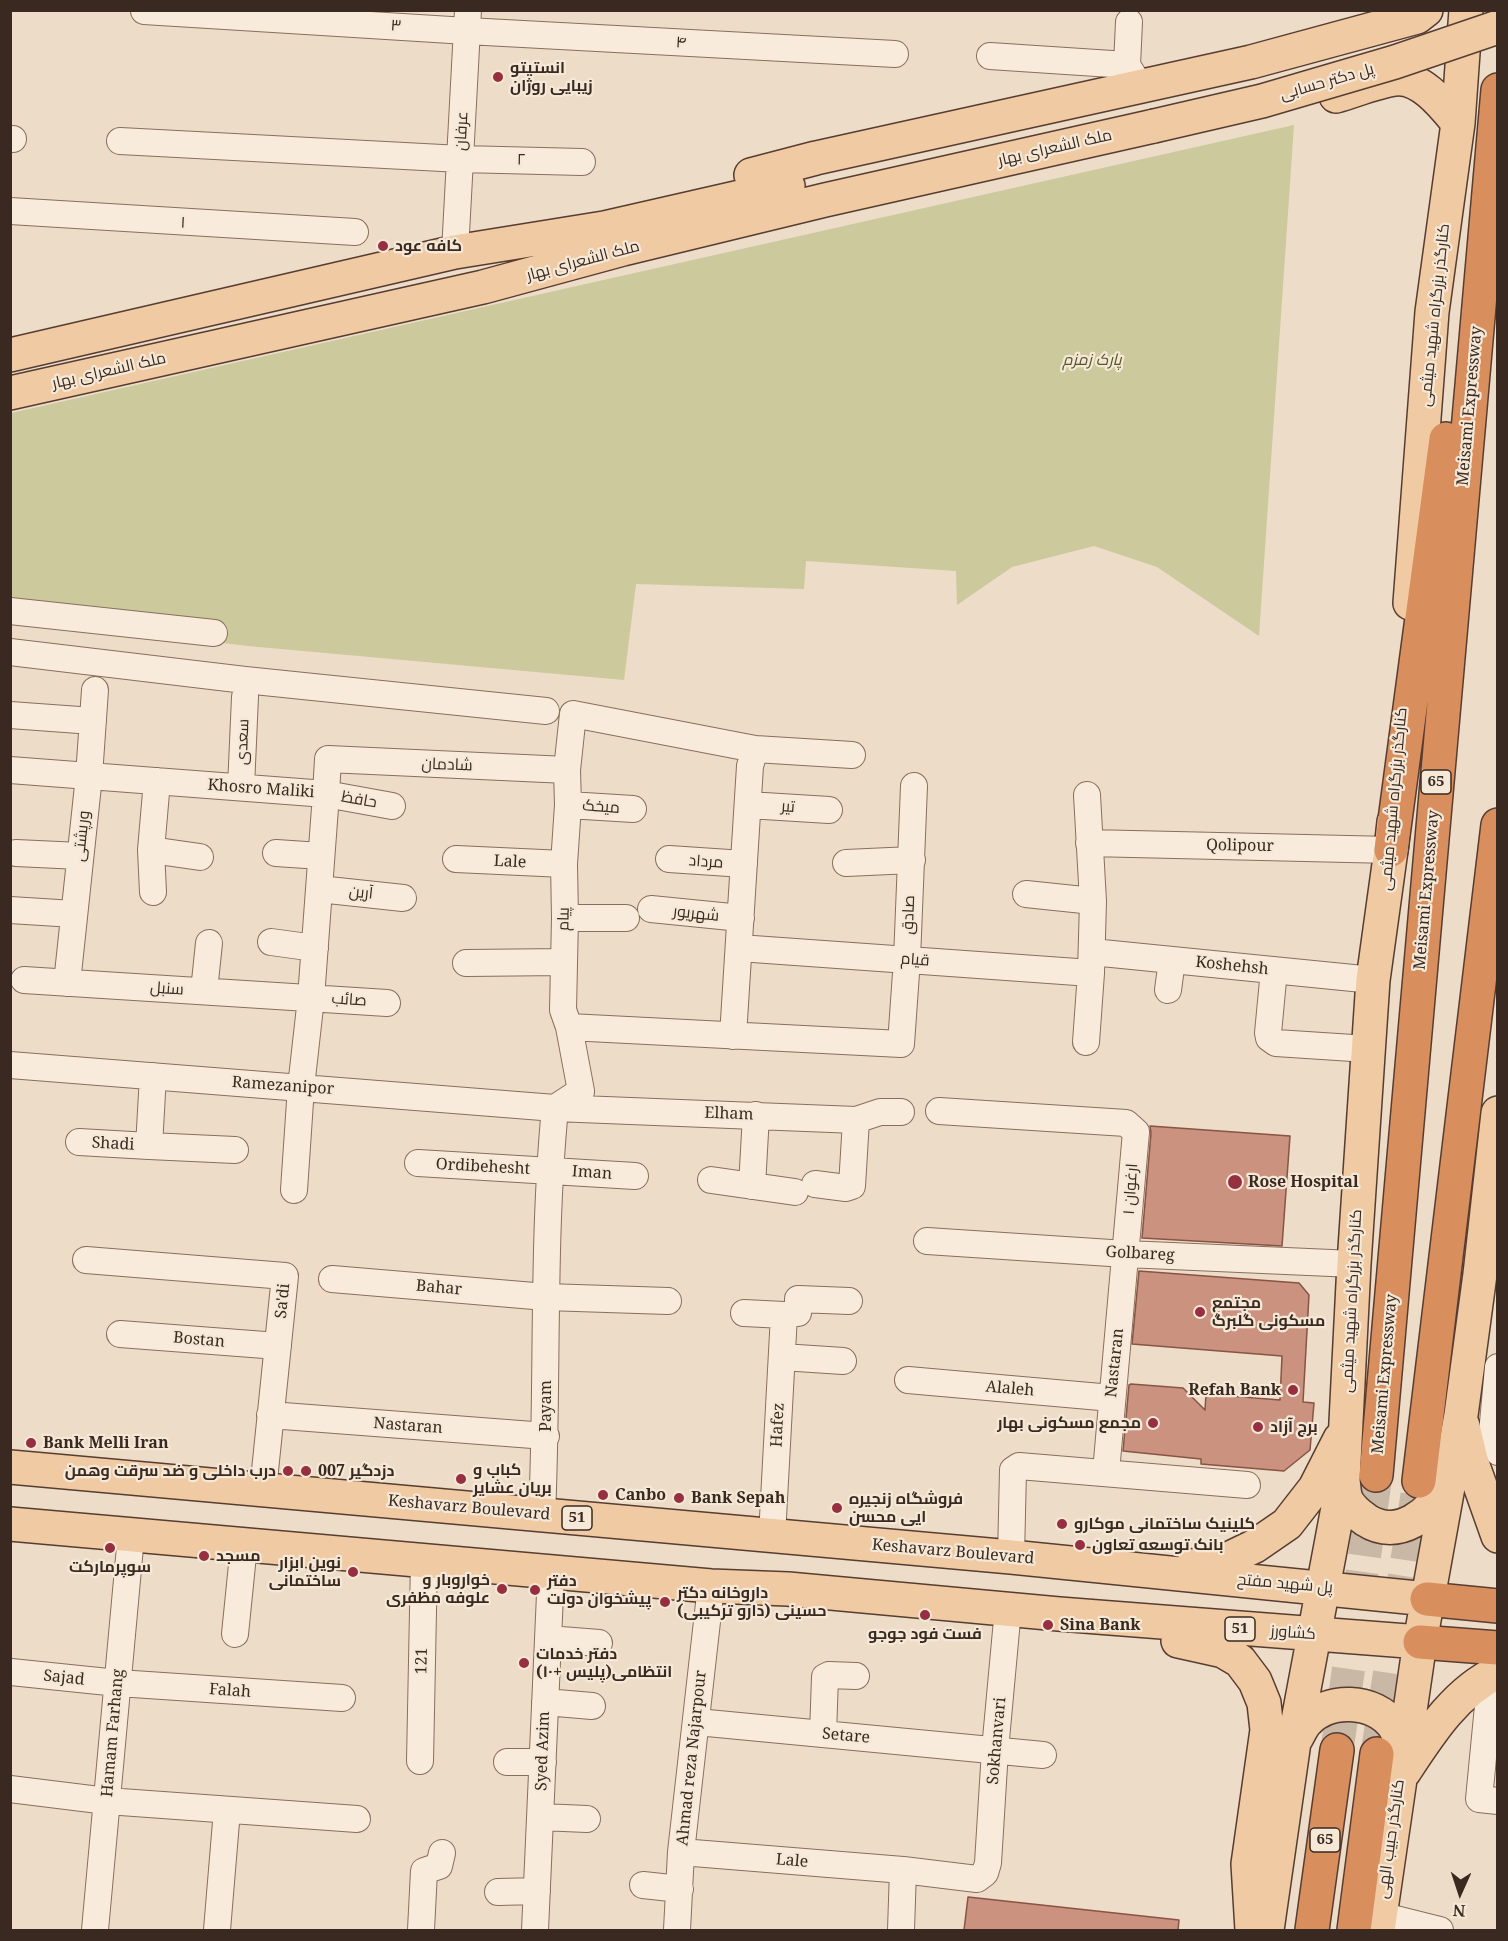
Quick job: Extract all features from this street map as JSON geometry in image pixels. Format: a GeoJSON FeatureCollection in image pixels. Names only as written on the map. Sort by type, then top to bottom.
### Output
{"type":"FeatureCollection","features":[{"type":"Feature","properties":{"kind":"highway","name":"Meisami Expressway"},"geometry":{"type":"LineString","coordinates":[[1376,1475],[1430,848],[1490,195],[1497,90]]}},
{"type":"Feature","properties":{"kind":"highway"},"geometry":{"type":"LineString","coordinates":[[1391,850],[1462,314],[1490,195]]}},
{"type":"Feature","properties":{"kind":"highway"},"geometry":{"type":"LineString","coordinates":[[1434,1479],[1497,825]]}},
{"type":"Feature","properties":{"kind":"highway","name":"51"},"geometry":{"type":"LineString","coordinates":[[1426,1603],[1497,1606]]}},
{"type":"Feature","properties":{"kind":"highway","name":"51"},"geometry":{"type":"LineString","coordinates":[[1420,1642],[1495,1665]]}},
{"type":"Feature","properties":{"kind":"highway","name":"65"},"geometry":{"type":"LineString","coordinates":[[1312,1930],[1337,1750]]}},
{"type":"Feature","properties":{"kind":"highway","name":"65"},"geometry":{"type":"LineString","coordinates":[[1371,1925],[1394,1760]]}},
{"type":"Feature","properties":{"kind":"main road"},"geometry":{"type":"LineString","coordinates":[[1143,95],[1251,62],[1417,17],[1426,10]]}},
{"type":"Feature","properties":{"kind":"main road","name":"کنارگذر بزرگراه شهید میثمی"},"geometry":{"type":"LineString","coordinates":[[1324,1619],[1343,1481],[1354,1264],[1373,980],[1391,850],[1432,312],[1458,123],[1466,10]]}},
{"type":"Feature","properties":{"kind":"main road","name":"پل دکتر حسابی"},"geometry":{"type":"LineString","coordinates":[[1143,95],[1256,81],[1394,42],[1484,10]]}},
{"type":"Feature","properties":{"kind":"main road"},"geometry":{"type":"LineString","coordinates":[[1394,23],[1401,33],[1405,57],[1396,79]]}},
{"type":"Feature","properties":{"kind":"main road","name":"پل دکتر حسابی"},"geometry":{"type":"LineString","coordinates":[[1143,95],[1262,101],[1373,69],[1497,27]]}},
{"type":"Feature","properties":{"kind":"main road"},"geometry":{"type":"LineString","coordinates":[[483,287],[627,266],[1265,117],[1396,79],[1411,82],[1435,96],[1458,123]]}},
{"type":"Feature","properties":{"kind":"main road","name":"ملک الشعرای بهار"},"geometry":{"type":"LineString","coordinates":[[10,355],[455,252],[604,228],[1143,95]]}},
{"type":"Feature","properties":{"kind":"main road","name":"ملک الشعرای بهار"},"geometry":{"type":"LineString","coordinates":[[10,393],[483,287],[623,249],[825,200],[1143,95]]}},
{"type":"Feature","properties":{"kind":"main road"},"geometry":{"type":"LineString","coordinates":[[1387,1594],[1409,1580],[1419,1564],[1434,1479],[1461,1415],[1489,1275],[1497,1113]]}},
{"type":"Feature","properties":{"kind":"main road"},"geometry":{"type":"LineString","coordinates":[[1461,1415],[1471,1460],[1497,1536]]}},
{"type":"Feature","properties":{"kind":"main road"},"geometry":{"type":"LineString","coordinates":[[1143,1570],[1220,1563],[1255,1546],[1287,1524],[1315,1488],[1345,1430]]}},
{"type":"Feature","properties":{"kind":"main road","name":"Keshavarz Boulevard"},"geometry":{"type":"LineString","coordinates":[[10,1467],[1143,1570]]}},
{"type":"Feature","properties":{"kind":"main road"},"geometry":{"type":"LineString","coordinates":[[1343,1481],[1346,1500],[1358,1514],[1376,1526],[1393,1527],[1410,1523],[1430,1509],[1439,1498],[1434,1479]]}},
{"type":"Feature","properties":{"kind":"main road"},"geometry":{"type":"LineString","coordinates":[[1394,1760],[1420,1642],[1426,1603],[1434,1479]]}},
{"type":"Feature","properties":{"kind":"main road","name":"51"},"geometry":{"type":"LineString","coordinates":[[10,1524],[711,1586],[788,1589],[1059,1614]]}},
{"type":"Feature","properties":{"kind":"main road","name":"پل شهید مفتح"},"geometry":{"type":"LineString","coordinates":[[1143,1570],[1324,1619],[1387,1594],[1426,1603]]}},
{"type":"Feature","properties":{"kind":"main road"},"geometry":{"type":"LineString","coordinates":[[1268,1930],[1294,1742],[1305,1701],[1317,1671],[1330,1652],[1324,1619],[1374,1620],[1426,1603]]}},
{"type":"Feature","properties":{"kind":"main road"},"geometry":{"type":"LineString","coordinates":[[1059,1614],[1223,1651],[1240,1661],[1255,1682],[1264,1703],[1267,1730],[1248,1864],[1252,1930]]}},
{"type":"Feature","properties":{"kind":"main road","name":"کشاورز"},"geometry":{"type":"LineString","coordinates":[[1059,1614],[1324,1619],[1420,1642]]}},
{"type":"Feature","properties":{"kind":"main road"},"geometry":{"type":"LineString","coordinates":[[1394,1760],[1428,1736],[1456,1701],[1495,1665]]}},
{"type":"Feature","properties":{"kind":"main road"},"geometry":{"type":"LineString","coordinates":[[1294,1742],[1307,1722],[1327,1708],[1351,1704],[1375,1710],[1394,1726],[1394,1760]]}},
{"type":"Feature","properties":{"kind":"street","name":"۳"},"geometry":{"type":"LineString","coordinates":[[144,11],[468,21]]}},
{"type":"Feature","properties":{"kind":"street","name":"۴"},"geometry":{"type":"LineString","coordinates":[[468,21],[895,54]]}},
{"type":"Feature","properties":{"kind":"street","name":"عرفان"},"geometry":{"type":"LineString","coordinates":[[455,252],[468,21]]}},
{"type":"Feature","properties":{"kind":"street"},"geometry":{"type":"LineString","coordinates":[[990,56],[1143,95],[1129,22]]}},
{"type":"Feature","properties":{"kind":"street"},"geometry":{"type":"LineString","coordinates":[[120,141],[460,159]]}},
{"type":"Feature","properties":{"kind":"street","name":"۲"},"geometry":{"type":"LineString","coordinates":[[460,159],[582,162]]}},
{"type":"Feature","properties":{"kind":"street","name":"۱"},"geometry":{"type":"LineString","coordinates":[[10,212],[355,232]]}},
{"type":"Feature","properties":{"kind":"street"},"geometry":{"type":"LineString","coordinates":[[10,610],[214,633]]}},
{"type":"Feature","properties":{"kind":"street"},"geometry":{"type":"LineString","coordinates":[[10,652],[245,680],[546,711]]}},
{"type":"Feature","properties":{"kind":"street","name":"ورپشتی"},"geometry":{"type":"LineString","coordinates":[[67,983],[89,776],[95,690]]}},
{"type":"Feature","properties":{"kind":"street","name":"سعدی"},"geometry":{"type":"LineString","coordinates":[[241,787],[245,697]]}},
{"type":"Feature","properties":{"kind":"street","name":"پیام"},"geometry":{"type":"LineString","coordinates":[[555,1108],[581,1091],[569,1027],[563,1010],[567,770],[573,714],[755,749]]}},
{"type":"Feature","properties":{"kind":"street"},"geometry":{"type":"LineString","coordinates":[[10,716],[93,721]]}},
{"type":"Feature","properties":{"kind":"street"},"geometry":{"type":"LineString","coordinates":[[569,1027],[733,1036],[750,766],[755,749],[852,755]]}},
{"type":"Feature","properties":{"kind":"street","name":"شادمان"},"geometry":{"type":"LineString","coordinates":[[326,794],[327,759],[567,770]]}},
{"type":"Feature","properties":{"kind":"street","name":"Khosro Maliki"},"geometry":{"type":"LineString","coordinates":[[10,770],[326,794],[294,1190]]}},
{"type":"Feature","properties":{"kind":"street"},"geometry":{"type":"LineString","coordinates":[[153,892],[151,850],[157,781]]}},
{"type":"Feature","properties":{"kind":"street","name":"صادق"},"geometry":{"type":"LineString","coordinates":[[733,1036],[901,1044],[914,786]]}},
{"type":"Feature","properties":{"kind":"street","name":"حافظ"},"geometry":{"type":"LineString","coordinates":[[326,794],[392,806]]}},
{"type":"Feature","properties":{"kind":"street"},"geometry":{"type":"LineString","coordinates":[[1086,1042],[1093,901],[1087,795]]}},
{"type":"Feature","properties":{"kind":"street","name":"میخک"},"geometry":{"type":"LineString","coordinates":[[568,805],[633,809]]}},
{"type":"Feature","properties":{"kind":"street","name":"تیر"},"geometry":{"type":"LineString","coordinates":[[748,805],[829,810]]}},
{"type":"Feature","properties":{"kind":"street","name":"Qolipour"},"geometry":{"type":"LineString","coordinates":[[1089,843],[1391,850]]}},
{"type":"Feature","properties":{"kind":"street"},"geometry":{"type":"LineString","coordinates":[[151,850],[200,857]]}},
{"type":"Feature","properties":{"kind":"street"},"geometry":{"type":"LineString","coordinates":[[16,853],[80,856]]}},
{"type":"Feature","properties":{"kind":"street"},"geometry":{"type":"LineString","coordinates":[[276,853],[321,856]]}},
{"type":"Feature","properties":{"kind":"street","name":"Lale"},"geometry":{"type":"LineString","coordinates":[[456,859],[564,864]]}},
{"type":"Feature","properties":{"kind":"street","name":"مرداد"},"geometry":{"type":"LineString","coordinates":[[669,859],[744,864]]}},
{"type":"Feature","properties":{"kind":"street"},"geometry":{"type":"LineString","coordinates":[[846,863],[912,860]]}},
{"type":"Feature","properties":{"kind":"street","name":"آرین"},"geometry":{"type":"LineString","coordinates":[[319,889],[403,898]]}},
{"type":"Feature","properties":{"kind":"street"},"geometry":{"type":"LineString","coordinates":[[1026,894],[1093,901]]}},
{"type":"Feature","properties":{"kind":"street","name":"شهریور"},"geometry":{"type":"LineString","coordinates":[[651,909],[741,918]]}},
{"type":"Feature","properties":{"kind":"street"},"geometry":{"type":"LineString","coordinates":[[10,910],[74,914]]}},
{"type":"Feature","properties":{"kind":"street"},"geometry":{"type":"LineString","coordinates":[[565,918],[626,918]]}},
{"type":"Feature","properties":{"kind":"street"},"geometry":{"type":"LineString","coordinates":[[271,942],[315,948]]}},
{"type":"Feature","properties":{"kind":"street"},"geometry":{"type":"LineString","coordinates":[[204,991],[209,943]]}},
{"type":"Feature","properties":{"kind":"street","name":"قیام"},"geometry":{"type":"LineString","coordinates":[[739,948],[907,959],[1091,963]]}},
{"type":"Feature","properties":{"kind":"street"},"geometry":{"type":"LineString","coordinates":[[1168,990],[1172,960]]}},
{"type":"Feature","properties":{"kind":"street","name":"Koshehsh"},"geometry":{"type":"LineString","coordinates":[[1091,963],[1172,960],[1373,980]]}},
{"type":"Feature","properties":{"kind":"street"},"geometry":{"type":"LineString","coordinates":[[466,963],[562,962]]}},
{"type":"Feature","properties":{"kind":"street"},"geometry":{"type":"LineString","coordinates":[[1274,970],[1269,1038],[1276,1043],[1368,1049]]}},
{"type":"Feature","properties":{"kind":"street","name":"سنبل"},"geometry":{"type":"LineString","coordinates":[[24,980],[311,998]]}},
{"type":"Feature","properties":{"kind":"street","name":"صائب"},"geometry":{"type":"LineString","coordinates":[[311,998],[387,1003]]}},
{"type":"Feature","properties":{"kind":"street","name":"Ramezanipor"},"geometry":{"type":"LineString","coordinates":[[10,1065],[555,1108]]}},
{"type":"Feature","properties":{"kind":"street","name":"Shadi"},"geometry":{"type":"LineString","coordinates":[[78,1142],[149,1146],[153,1076]]}},
{"type":"Feature","properties":{"kind":"street","name":"Elham"},"geometry":{"type":"LineString","coordinates":[[555,1108],[856,1120],[880,1112],[901,1112]]}},
{"type":"Feature","properties":{"kind":"street","name":"Payam"},"geometry":{"type":"LineString","coordinates":[[542,1515],[546,1436],[549,1171],[555,1108]]}},
{"type":"Feature","properties":{"kind":"street","name":"ارغوان ۱"},"geometry":{"type":"LineString","coordinates":[[939,1111],[1126,1123],[1132,1126],[1136,1132],[1126,1254]]}},
{"type":"Feature","properties":{"kind":"street"},"geometry":{"type":"LineString","coordinates":[[752,1186],[756,1115]]}},
{"type":"Feature","properties":{"kind":"street"},"geometry":{"type":"LineString","coordinates":[[711,1180],[752,1186],[846,1188],[852,1186],[856,1120]]}},
{"type":"Feature","properties":{"kind":"street"},"geometry":{"type":"LineString","coordinates":[[149,1146],[235,1150]]}},
{"type":"Feature","properties":{"kind":"street","name":"Ordibehesht"},"geometry":{"type":"LineString","coordinates":[[418,1163],[549,1171]]}},
{"type":"Feature","properties":{"kind":"street","name":"Iman"},"geometry":{"type":"LineString","coordinates":[[549,1171],[635,1176]]}},
{"type":"Feature","properties":{"kind":"street","name":"Golbareg"},"geometry":{"type":"LineString","coordinates":[[927,1241],[1126,1254],[1354,1264]]}},
{"type":"Feature","properties":{"kind":"street","name":"Nastaran"},"geometry":{"type":"LineString","coordinates":[[1106,1472],[1126,1254]]}},
{"type":"Feature","properties":{"kind":"street","name":"Sa'di"},"geometry":{"type":"LineString","coordinates":[[86,1260],[285,1275],[263,1490]]}},
{"type":"Feature","properties":{"kind":"street","name":"Bahar"},"geometry":{"type":"LineString","coordinates":[[332,1279],[546,1297]]}},
{"type":"Feature","properties":{"kind":"street"},"geometry":{"type":"LineString","coordinates":[[546,1297],[668,1301]]}},
{"type":"Feature","properties":{"kind":"street"},"geometry":{"type":"LineString","coordinates":[[744,1313],[784,1315],[798,1312],[798,1299],[849,1301]]}},
{"type":"Feature","properties":{"kind":"street","name":"Hafez"},"geometry":{"type":"LineString","coordinates":[[772,1536],[784,1315]]}},
{"type":"Feature","properties":{"kind":"street","name":"Bostan"},"geometry":{"type":"LineString","coordinates":[[120,1334],[278,1346]]}},
{"type":"Feature","properties":{"kind":"street"},"geometry":{"type":"LineString","coordinates":[[782,1357],[843,1361]]}},
{"type":"Feature","properties":{"kind":"street"},"geometry":{"type":"LineString","coordinates":[[1497,1369],[1492,1434],[1497,1452]]}},
{"type":"Feature","properties":{"kind":"street","name":"Alaleh"},"geometry":{"type":"LineString","coordinates":[[908,1380],[1112,1398]]}},
{"type":"Feature","properties":{"kind":"street","name":"Nastaran"},"geometry":{"type":"LineString","coordinates":[[270,1415],[546,1436]]}},
{"type":"Feature","properties":{"kind":"street"},"geometry":{"type":"LineString","coordinates":[[1011,1557],[1013,1470],[1016,1467],[1106,1472],[1247,1485]]}},
{"type":"Feature","properties":{"kind":"street","name":"Hamam Farhang"},"geometry":{"type":"LineString","coordinates":[[95,1930],[131,1536]]}},
{"type":"Feature","properties":{"kind":"street"},"geometry":{"type":"LineString","coordinates":[[235,1634],[243,1545]]}},
{"type":"Feature","properties":{"kind":"street","name":"121"},"geometry":{"type":"LineString","coordinates":[[420,1761],[424,1561]]}},
{"type":"Feature","properties":{"kind":"street","name":"Syed Azim"},"geometry":{"type":"LineString","coordinates":[[535,1930],[551,1572]]}},
{"type":"Feature","properties":{"kind":"street","name":"Ahmad reza Najarpour"},"geometry":{"type":"LineString","coordinates":[[677,1930],[681,1852],[711,1586]]}},
{"type":"Feature","properties":{"kind":"street","name":"Sokhanvari"},"geometry":{"type":"LineString","coordinates":[[985,1873],[988,1863],[995,1750],[1008,1609]]}},
{"type":"Feature","properties":{"kind":"street"},"geometry":{"type":"LineString","coordinates":[[548,1639],[600,1643]]}},
{"type":"Feature","properties":{"kind":"street"},"geometry":{"type":"LineString","coordinates":[[1495,1665],[1479,1799],[1497,1801]]}},
{"type":"Feature","properties":{"kind":"street","name":"Sajad"},"geometry":{"type":"LineString","coordinates":[[11,1672],[118,1683]]}},
{"type":"Feature","properties":{"kind":"street"},"geometry":{"type":"LineString","coordinates":[[823,1734],[825,1677],[829,1675],[856,1676]]}},
{"type":"Feature","properties":{"kind":"street","name":"Falah"},"geometry":{"type":"LineString","coordinates":[[118,1683],[342,1698]]}},
{"type":"Feature","properties":{"kind":"street"},"geometry":{"type":"LineString","coordinates":[[546,1702],[592,1706]]}},
{"type":"Feature","properties":{"kind":"street","name":"Setare"},"geometry":{"type":"LineString","coordinates":[[697,1722],[1043,1755]]}},
{"type":"Feature","properties":{"kind":"street"},"geometry":{"type":"LineString","coordinates":[[507,1762],[543,1762]]}},
{"type":"Feature","properties":{"kind":"street"},"geometry":{"type":"LineString","coordinates":[[10,1790],[107,1801],[357,1819]]}},
{"type":"Feature","properties":{"kind":"street"},"geometry":{"type":"LineString","coordinates":[[217,1930],[227,1810]]}},
{"type":"Feature","properties":{"kind":"street"},"geometry":{"type":"LineString","coordinates":[[540,1817],[587,1819]]}},
{"type":"Feature","properties":{"kind":"street","name":"Lale"},"geometry":{"type":"LineString","coordinates":[[681,1852],[903,1870],[977,1879],[985,1873]]}},
{"type":"Feature","properties":{"kind":"street"},"geometry":{"type":"LineString","coordinates":[[421,1930],[424,1871],[440,1866],[442,1853]]}},
{"type":"Feature","properties":{"kind":"street"},"geometry":{"type":"LineString","coordinates":[[901,1930],[903,1870]]}},
{"type":"Feature","properties":{"kind":"street"},"geometry":{"type":"LineString","coordinates":[[643,1885],[680,1889]]}},
{"type":"Feature","properties":{"kind":"street"},"geometry":{"type":"LineString","coordinates":[[498,1892],[537,1891]]}},
{"type":"Feature","properties":{"kind":"street"},"geometry":{"type":"LineString","coordinates":[[1371,1925],[1440,1930]]}},
{"type":"Feature","properties":{"kind":"green space","name":"پارک زمزم"},"geometry":{"type":"Polygon","coordinates":[[[1294,125],[1259,636],[1157,567],[1094,546],[1012,567],[957,605],[956,571],[806,561],[804,589],[636,584],[624,680],[248,646],[11,617],[11,413],[1294,125]]]}},
{"type":"Feature","properties":{"kind":"building"},"geometry":{"type":"Polygon","coordinates":[[[1150,1126],[1290,1136],[1282,1246],[1142,1238],[1150,1126]]]}},
{"type":"Feature","properties":{"kind":"building"},"geometry":{"type":"Polygon","coordinates":[[[1139,1271],[1299,1283],[1309,1295],[1303,1402],[1314,1403],[1310,1450],[1284,1471],[1201,1464],[1201,1459],[1123,1451],[1129,1385],[1131,1384],[1183,1388],[1205,1410],[1206,1394],[1280,1400],[1282,1356],[1132,1344],[1139,1271]]]}},
{"type":"Feature","properties":{"kind":"building"},"geometry":{"type":"Polygon","coordinates":[[[968,1897],[1179,1920],[1178,1930],[964,1930],[968,1897]]]}},
{"type":"Feature","properties":{"kind":"tunnel"},"geometry":{"type":"LineString","coordinates":[[1337,1750],[1376,1475]]}},
{"type":"Feature","properties":{"kind":"tunnel"},"geometry":{"type":"LineString","coordinates":[[1377,1754],[1417,1495]]}},
{"type":"Feature","properties":{"kind":"place","name":"انستیتو زیبایی روژان"},"geometry":{"type":"Point","coordinates":[498,77]}},
{"type":"Feature","properties":{"kind":"place","name":"کافه عود"},"geometry":{"type":"Point","coordinates":[383,246]}},
{"type":"Feature","properties":{"kind":"place","name":"Rose Hospital"},"geometry":{"type":"Point","coordinates":[1235,1182]}},
{"type":"Feature","properties":{"kind":"place","name":"مجتمع مسکونی گلبرگ"},"geometry":{"type":"Point","coordinates":[1200,1312]}},
{"type":"Feature","properties":{"kind":"place","name":"Refah Bank"},"geometry":{"type":"Point","coordinates":[1293,1390]}},
{"type":"Feature","properties":{"kind":"place","name":"مجمع مسکونی بهار"},"geometry":{"type":"Point","coordinates":[1153,1423]}},
{"type":"Feature","properties":{"kind":"place","name":"برج آزاد"},"geometry":{"type":"Point","coordinates":[1258,1427]}},
{"type":"Feature","properties":{"kind":"place","name":"Bank Melli Iran"},"geometry":{"type":"Point","coordinates":[31,1443]}},
{"type":"Feature","properties":{"kind":"place","name":"درب داخلی و ضد سرقت وهمن"},"geometry":{"type":"Point","coordinates":[288,1471]}},
{"type":"Feature","properties":{"kind":"place","name":"دزدگیر 007"},"geometry":{"type":"Point","coordinates":[306,1471]}},
{"type":"Feature","properties":{"kind":"place","name":"کباب و بریان عشایر"},"geometry":{"type":"Point","coordinates":[461,1479]}},
{"type":"Feature","properties":{"kind":"place","name":"Canbo"},"geometry":{"type":"Point","coordinates":[603,1495]}},
{"type":"Feature","properties":{"kind":"place","name":"Bank Sepah"},"geometry":{"type":"Point","coordinates":[679,1498]}},
{"type":"Feature","properties":{"kind":"place","name":"فروشگاه زنجیره ایی محسن"},"geometry":{"type":"Point","coordinates":[837,1508]}},
{"type":"Feature","properties":{"kind":"place","name":"کلینیک ساختمانی موکارو"},"geometry":{"type":"Point","coordinates":[1062,1524]}},
{"type":"Feature","properties":{"kind":"place","name":"بانک توسعه تعاون"},"geometry":{"type":"Point","coordinates":[1080,1545]}},
{"type":"Feature","properties":{"kind":"place","name":"سوپرمارکت"},"geometry":{"type":"Point","coordinates":[110,1548]}},
{"type":"Feature","properties":{"kind":"place","name":"مسجد"},"geometry":{"type":"Point","coordinates":[204,1556]}},
{"type":"Feature","properties":{"kind":"place","name":"نوین ابزار ساختمانی"},"geometry":{"type":"Point","coordinates":[353,1572]}},
{"type":"Feature","properties":{"kind":"place","name":"خواروبار و علوفه مظفری"},"geometry":{"type":"Point","coordinates":[502,1589]}},
{"type":"Feature","properties":{"kind":"place","name":"دفتر پیشخوان دولت"},"geometry":{"type":"Point","coordinates":[535,1590]}},
{"type":"Feature","properties":{"kind":"place","name":"داروخانه دکتر حسینی (دارو ترکیبی)"},"geometry":{"type":"Point","coordinates":[665,1602]}},
{"type":"Feature","properties":{"kind":"place","name":"فست فود جوجو"},"geometry":{"type":"Point","coordinates":[925,1615]}},
{"type":"Feature","properties":{"kind":"place","name":"Sina Bank"},"geometry":{"type":"Point","coordinates":[1048,1625]}},
{"type":"Feature","properties":{"kind":"place","name":"دفتر خدمات انتظامی(پلیس +۱۰)"},"geometry":{"type":"Point","coordinates":[524,1663]}}]}
